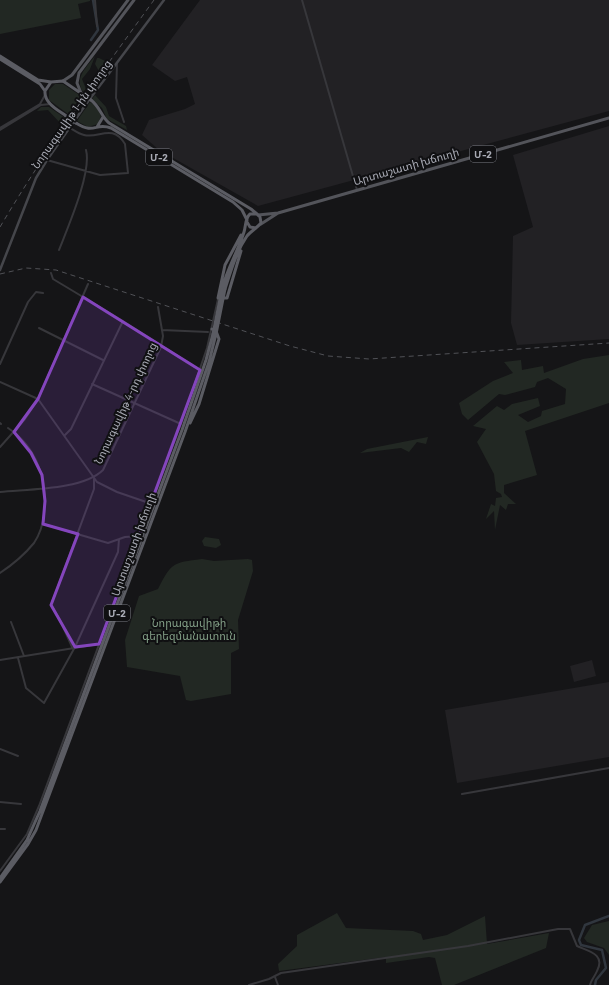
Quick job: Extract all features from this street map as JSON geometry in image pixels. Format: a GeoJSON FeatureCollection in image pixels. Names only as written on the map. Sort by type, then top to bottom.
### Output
{"type":"FeatureCollection","features":[{"type":"Feature","properties":{"kind":"highway"},"geometry":{"type":"LineString","coordinates":[[0,58],[38,80],[51,82],[64,81]]}},
{"type":"Feature","properties":{"kind":"highway"},"geometry":{"type":"LineString","coordinates":[[0,58],[40,84],[45,93]]}},
{"type":"Feature","properties":{"kind":"highway","name":"Մ-2"},"geometry":{"type":"LineString","coordinates":[[64,81],[91,100],[100,109],[103,117],[109,123],[130,137],[251,208],[257,214]]}},
{"type":"Feature","properties":{"kind":"highway"},"geometry":{"type":"LineString","coordinates":[[45,93],[51,82]]}},
{"type":"Feature","properties":{"kind":"highway","name":"Մ-2"},"geometry":{"type":"LineString","coordinates":[[45,93],[50,104],[76,123],[89,130],[104,126],[111,128],[233,202],[242,210],[250,227],[258,226]]}},
{"type":"Feature","properties":{"kind":"highway"},"geometry":{"type":"LineString","coordinates":[[97,127],[103,117]]}},
{"type":"Feature","properties":{"kind":"highway","name":"Արտաշատի խճուղի"},"geometry":{"type":"LineString","coordinates":[[0,882],[28,844],[36,830],[185,432],[214,334],[230,263],[250,214],[257,214]]}},
{"type":"Feature","properties":{"kind":"highway"},"geometry":{"type":"LineString","coordinates":[[257,214],[261,220],[258,226]]}},
{"type":"Feature","properties":{"kind":"highway","name":"Արտաշատի խճուղի"},"geometry":{"type":"LineString","coordinates":[[224,289],[233,263],[246,238],[258,226]]}},
{"type":"Feature","properties":{"kind":"highway"},"geometry":{"type":"LineString","coordinates":[[244,231],[225,266],[218,298],[227,298],[232,278],[246,238]]}},
{"type":"Feature","properties":{"kind":"highway"},"geometry":{"type":"LineString","coordinates":[[185,432],[199,404],[219,339],[216,331],[212,329]]}},
{"type":"Feature","properties":{"kind":"highway","name":"Արտաշատի խճուղի"},"geometry":{"type":"LineString","coordinates":[[0,878],[27,840],[37,817],[182,430],[214,334]]}},
{"type":"Feature","properties":{"kind":"main road"},"geometry":{"type":"LineString","coordinates":[[64,81],[72,75],[128,0]]}},
{"type":"Feature","properties":{"kind":"main road"},"geometry":{"type":"LineString","coordinates":[[81,93],[77,83],[79,73],[134,0]]}},
{"type":"Feature","properties":{"kind":"main road","name":"Նորագավիթ 1-ին փողոց"},"geometry":{"type":"LineString","coordinates":[[0,270],[36,178],[70,127],[164,0]]}},
{"type":"Feature","properties":{"kind":"main road","name":"Արտաշատի խճուղի"},"geometry":{"type":"LineString","coordinates":[[257,214],[278,213],[609,118]]}},
{"type":"Feature","properties":{"kind":"main road","name":"Արտաշատի խճուղի"},"geometry":{"type":"LineString","coordinates":[[258,226],[278,213]]}},
{"type":"Feature","properties":{"kind":"street"},"geometry":{"type":"LineString","coordinates":[[95,0],[97,26]]}},
{"type":"Feature","properties":{"kind":"street"},"geometry":{"type":"LineString","coordinates":[[302,0],[357,190]]}},
{"type":"Feature","properties":{"kind":"street"},"geometry":{"type":"LineString","coordinates":[[117,62],[116,98],[124,122]]}},
{"type":"Feature","properties":{"kind":"street"},"geometry":{"type":"LineString","coordinates":[[0,129],[40,104],[45,93]]}},
{"type":"Feature","properties":{"kind":"street"},"geometry":{"type":"LineString","coordinates":[[0,129],[42,105],[50,104]]}},
{"type":"Feature","properties":{"kind":"street"},"geometry":{"type":"LineString","coordinates":[[47,160],[100,175],[128,173],[125,144],[123,140],[108,132],[84,135],[70,127]]}},
{"type":"Feature","properties":{"kind":"street"},"geometry":{"type":"LineString","coordinates":[[59,250],[86,171],[88,156],[86,150]]}},
{"type":"Feature","properties":{"kind":"street"},"geometry":{"type":"LineString","coordinates":[[51,273],[53,279],[83,296],[161,347],[200,370]]}},
{"type":"Feature","properties":{"kind":"street"},"geometry":{"type":"LineString","coordinates":[[0,448],[14,432],[38,399],[65,340],[88,284]]}},
{"type":"Feature","properties":{"kind":"street"},"geometry":{"type":"LineString","coordinates":[[0,364],[28,302],[35,293],[38,292],[43,294]]}},
{"type":"Feature","properties":{"kind":"street","name":"Արտաշատի խճուղի"},"geometry":{"type":"LineString","coordinates":[[0,871],[31,826],[181,424],[200,370],[212,329],[218,298]]}},
{"type":"Feature","properties":{"kind":"street","name":"Նորագավիթ 4-րդ փողոց"},"geometry":{"type":"LineString","coordinates":[[0,492],[70,484],[94,477],[103,470],[161,347],[162,330],[158,307]]}},
{"type":"Feature","properties":{"kind":"street"},"geometry":{"type":"LineString","coordinates":[[65,435],[71,429],[123,321]]}},
{"type":"Feature","properties":{"kind":"street"},"geometry":{"type":"LineString","coordinates":[[39,328],[103,360]]}},
{"type":"Feature","properties":{"kind":"street"},"geometry":{"type":"LineString","coordinates":[[162,330],[208,332]]}},
{"type":"Feature","properties":{"kind":"street"},"geometry":{"type":"LineString","coordinates":[[0,382],[38,399],[99,484],[152,504]]}},
{"type":"Feature","properties":{"kind":"street"},"geometry":{"type":"LineString","coordinates":[[92,384],[181,424]]}},
{"type":"Feature","properties":{"kind":"street"},"geometry":{"type":"LineString","coordinates":[[0,573],[34,542],[42,524],[45,501],[44,487],[38,465],[22,439],[8,428]]}},
{"type":"Feature","properties":{"kind":"street"},"geometry":{"type":"LineString","coordinates":[[74,647],[51,605],[94,489],[94,477]]}},
{"type":"Feature","properties":{"kind":"street"},"geometry":{"type":"LineString","coordinates":[[42,524],[108,543],[132,535],[140,536]]}},
{"type":"Feature","properties":{"kind":"street"},"geometry":{"type":"LineString","coordinates":[[18,658],[26,688],[44,703],[74,647],[118,552],[119,539]]}},
{"type":"Feature","properties":{"kind":"street"},"geometry":{"type":"LineString","coordinates":[[10,622],[24,656]]}},
{"type":"Feature","properties":{"kind":"street"},"geometry":{"type":"LineString","coordinates":[[0,660],[99,644]]}},
{"type":"Feature","properties":{"kind":"street"},"geometry":{"type":"LineString","coordinates":[[0,749],[18,756]]}},
{"type":"Feature","properties":{"kind":"street"},"geometry":{"type":"LineString","coordinates":[[462,794],[609,768]]}},
{"type":"Feature","properties":{"kind":"street"},"geometry":{"type":"LineString","coordinates":[[0,802],[21,804]]}},
{"type":"Feature","properties":{"kind":"street"},"geometry":{"type":"LineString","coordinates":[[0,829],[5,829]]}},
{"type":"Feature","properties":{"kind":"street"},"geometry":{"type":"LineString","coordinates":[[249,985],[275,977],[281,973],[468,946],[558,929],[570,929],[577,946],[594,952],[598,956],[599,968],[590,985]]}},
{"type":"Feature","properties":{"kind":"street"},"geometry":{"type":"LineString","coordinates":[[275,977],[278,985]]}},
{"type":"Feature","properties":{"kind":"highlighted area"},"geometry":{"type":"Polygon","coordinates":[[[83,297],[200,370],[99,644],[75,647],[51,605],[78,534],[43,524],[45,501],[42,475],[31,453],[14,432],[38,399],[83,297]]]}},
{"type":"Feature","properties":{"kind":"shaded area"},"geometry":{"type":"Polygon","coordinates":[[[200,0],[609,0],[609,111],[258,206],[159,150],[142,135],[149,120],[185,109],[195,104],[187,77],[175,81],[152,65],[200,0]]]}},
{"type":"Feature","properties":{"kind":"shaded area"},"geometry":{"type":"Polygon","coordinates":[[[609,126],[609,339],[517,345],[511,323],[513,236],[533,227],[513,155],[609,126]]]}},
{"type":"Feature","properties":{"kind":"shaded area"},"geometry":{"type":"Polygon","coordinates":[[[592,660],[596,676],[574,682],[570,666],[592,660]]]}},
{"type":"Feature","properties":{"kind":"shaded area"},"geometry":{"type":"Polygon","coordinates":[[[609,682],[609,757],[457,783],[445,710],[609,682]]]}},
{"type":"Feature","properties":{"kind":"green space"},"geometry":{"type":"Polygon","coordinates":[[[0,0],[90,1],[78,4],[81,18],[0,34],[0,0]]]}},
{"type":"Feature","properties":{"kind":"green space"},"geometry":{"type":"Polygon","coordinates":[[[95,56],[90,69],[82,79],[86,89],[83,92],[80,78],[95,56]]]}},
{"type":"Feature","properties":{"kind":"green space"},"geometry":{"type":"Polygon","coordinates":[[[97,58],[107,62],[100,73],[95,64],[97,58]]]}},
{"type":"Feature","properties":{"kind":"green space"},"geometry":{"type":"Polygon","coordinates":[[[55,84],[63,84],[81,96],[68,114],[49,100],[49,90],[55,84]]]}},
{"type":"Feature","properties":{"kind":"green space"},"geometry":{"type":"Polygon","coordinates":[[[95,95],[106,107],[109,116],[126,126],[127,130],[107,119],[102,108],[92,99],[95,95]]]}},
{"type":"Feature","properties":{"kind":"green space"},"geometry":{"type":"Polygon","coordinates":[[[90,102],[96,106],[101,116],[98,124],[88,127],[77,121],[90,102]]]}},
{"type":"Feature","properties":{"kind":"green space"},"geometry":{"type":"Polygon","coordinates":[[[41,107],[49,107],[65,118],[61,124],[48,110],[37,111],[41,107]]]}},
{"type":"Feature","properties":{"kind":"green space"},"geometry":{"type":"Polygon","coordinates":[[[609,355],[609,403],[525,431],[537,475],[504,485],[504,493],[516,504],[508,504],[506,510],[500,505],[495,530],[494,511],[486,519],[491,504],[495,506],[496,498],[502,497],[501,494],[496,491],[494,474],[477,442],[486,429],[473,426],[497,406],[504,410],[512,404],[538,398],[540,406],[518,415],[528,422],[541,416],[542,411],[565,404],[566,389],[548,378],[537,382],[535,387],[505,395],[499,394],[468,420],[462,414],[459,403],[493,381],[513,373],[504,362],[521,360],[522,370],[543,366],[544,373],[583,359],[609,355]]]}},
{"type":"Feature","properties":{"kind":"green space"},"geometry":{"type":"Polygon","coordinates":[[[428,437],[426,444],[417,442],[409,452],[401,448],[360,453],[367,449],[428,437]]]}},
{"type":"Feature","properties":{"kind":"green space"},"geometry":{"type":"Polygon","coordinates":[[[205,537],[219,539],[221,545],[216,548],[204,546],[202,541],[205,537]]]}},
{"type":"Feature","properties":{"kind":"green space","name":"Նորագավիթի գերեզմանատուն"},"geometry":{"type":"Polygon","coordinates":[[[202,559],[214,561],[248,559],[252,560],[253,571],[238,620],[239,649],[231,653],[231,694],[191,701],[186,700],[180,676],[127,667],[125,640],[139,596],[158,589],[167,573],[174,565],[202,559]]]}},
{"type":"Feature","properties":{"kind":"green space"},"geometry":{"type":"Polygon","coordinates":[[[337,913],[346,928],[413,931],[421,934],[423,940],[447,935],[485,916],[487,944],[549,933],[546,948],[454,985],[442,985],[435,958],[429,957],[386,963],[386,957],[279,971],[278,964],[297,946],[297,935],[337,913]]]}},
{"type":"Feature","properties":{"kind":"green space"},"geometry":{"type":"Polygon","coordinates":[[[609,921],[609,955],[604,948],[587,942],[584,938],[592,925],[609,921]]]}},
{"type":"Feature","properties":{"kind":"waterway"},"geometry":{"type":"LineString","coordinates":[[91,40],[98,30],[93,0]]}},
{"type":"Feature","properties":{"kind":"waterway"},"geometry":{"type":"LineString","coordinates":[[595,985],[596,980],[606,968],[602,950],[581,945],[579,940],[585,925],[609,916]]}},
{"type":"Feature","properties":{"kind":"railway"},"geometry":{"type":"LineString","coordinates":[[0,227],[55,140],[154,0]]}},
{"type":"Feature","properties":{"kind":"railway"},"geometry":{"type":"LineString","coordinates":[[0,274],[26,268],[56,270],[290,346],[328,356],[369,359],[609,343]]}}]}
